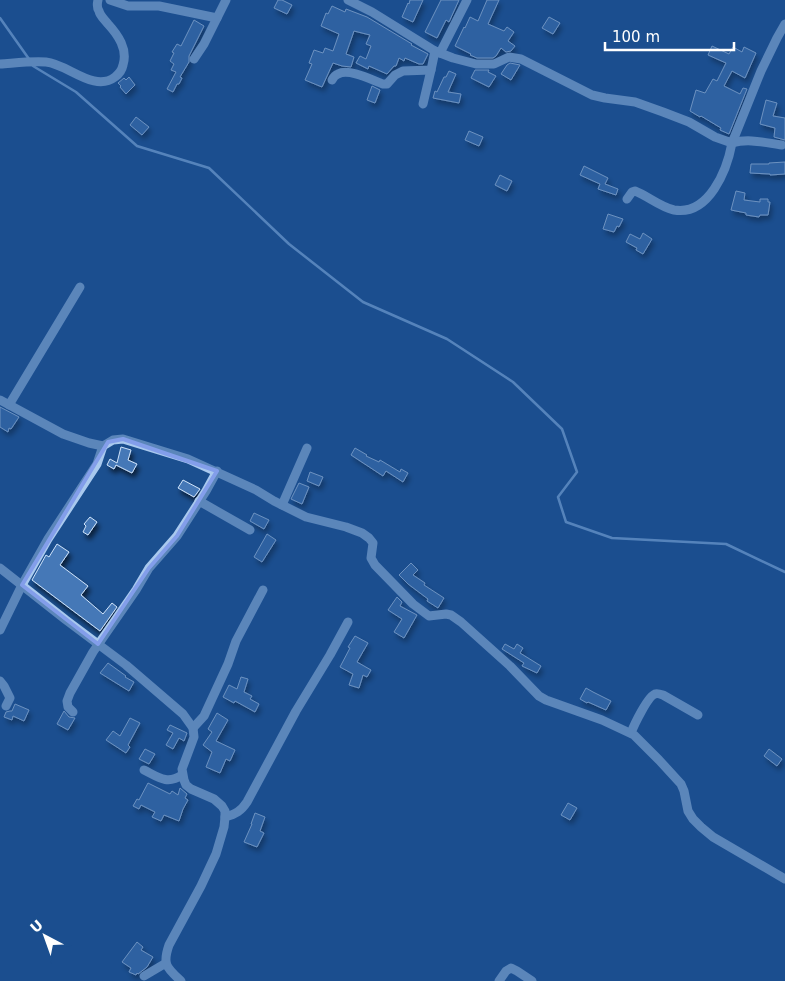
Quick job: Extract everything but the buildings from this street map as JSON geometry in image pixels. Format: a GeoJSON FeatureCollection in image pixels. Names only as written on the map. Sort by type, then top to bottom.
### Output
{"type":"FeatureCollection","features":[{"type":"Feature","properties":{"kind":"street"},"geometry":{"type":"LineString","coordinates":[[0,64],[47,62],[61,66],[96,82],[115,78],[122,70],[125,60],[124,48],[117,35],[99,13],[98,0]]}},
{"type":"Feature","properties":{"kind":"street"},"geometry":{"type":"LineString","coordinates":[[110,0],[128,6],[159,6],[217,18]]}},
{"type":"Feature","properties":{"kind":"street"},"geometry":{"type":"LineString","coordinates":[[194,59],[204,44],[226,0]]}},
{"type":"Feature","properties":{"kind":"street"},"geometry":{"type":"LineString","coordinates":[[348,0],[372,12],[438,52],[476,64],[494,64],[509,57],[521,58],[592,94],[634,102],[653,108],[689,122],[715,137],[732,143],[750,140],[782,145]]}},
{"type":"Feature","properties":{"kind":"street"},"geometry":{"type":"LineString","coordinates":[[423,104],[431,70],[438,52],[467,0]]}},
{"type":"Feature","properties":{"kind":"street"},"geometry":{"type":"LineString","coordinates":[[626,199],[635,191],[674,210],[696,206],[710,195],[717,186],[728,161],[732,143],[761,71],[785,24]]}},
{"type":"Feature","properties":{"kind":"street"},"geometry":{"type":"LineString","coordinates":[[332,80],[337,74],[346,72],[387,84],[395,75],[403,71],[431,70]]}},
{"type":"Feature","properties":{"kind":"street"},"geometry":{"type":"LineString","coordinates":[[9,405],[80,287]]}},
{"type":"Feature","properties":{"kind":"street"},"geometry":{"type":"LineString","coordinates":[[0,400],[63,434],[89,444],[103,446]]}},
{"type":"Feature","properties":{"kind":"street"},"geometry":{"type":"LineString","coordinates":[[0,630],[22,585],[48,539],[96,464],[103,446],[112,440],[123,439],[188,459],[256,490],[306,517],[362,533],[373,543],[371,558],[375,565],[417,609],[429,616],[451,615],[510,666],[528,686],[546,700],[602,720],[631,733],[681,784],[688,811],[701,827],[713,837],[785,879]]}},
{"type":"Feature","properties":{"kind":"street"},"geometry":{"type":"LineString","coordinates":[[282,505],[307,448]]}},
{"type":"Feature","properties":{"kind":"street"},"geometry":{"type":"LineString","coordinates":[[73,712],[67,704],[68,698],[98,644],[149,568],[177,536],[217,472]]}},
{"type":"Feature","properties":{"kind":"street"},"geometry":{"type":"LineString","coordinates":[[199,501],[250,530]]}},
{"type":"Feature","properties":{"kind":"street"},"geometry":{"type":"LineString","coordinates":[[0,568],[126,665],[182,714],[193,728],[194,737],[182,768],[182,776],[186,785],[191,789],[209,796],[222,806],[226,817],[216,854],[202,886],[165,956],[166,963],[171,972],[181,981]]}},
{"type":"Feature","properties":{"kind":"street"},"geometry":{"type":"LineString","coordinates":[[193,728],[202,720],[208,709],[236,641],[262,590]]}},
{"type":"Feature","properties":{"kind":"street"},"geometry":{"type":"LineString","coordinates":[[226,817],[236,814],[247,802],[296,711],[348,622]]}},
{"type":"Feature","properties":{"kind":"street"},"geometry":{"type":"LineString","coordinates":[[0,681],[10,698],[6,706]]}},
{"type":"Feature","properties":{"kind":"street"},"geometry":{"type":"LineString","coordinates":[[631,733],[652,694],[663,695],[698,715]]}},
{"type":"Feature","properties":{"kind":"street"},"geometry":{"type":"LineString","coordinates":[[144,770],[164,780],[174,780],[182,776]]}},
{"type":"Feature","properties":{"kind":"street"},"geometry":{"type":"LineString","coordinates":[[144,976],[166,963]]}},
{"type":"Feature","properties":{"kind":"street"},"geometry":{"type":"LineString","coordinates":[[499,981],[507,969],[511,968],[532,981]]}},
{"type":"Feature","properties":{"kind":"highlighted area"},"geometry":{"type":"Polygon","coordinates":[[[123,439],[217,471],[177,536],[149,568],[98,644],[22,585],[108,442],[123,439]]]}},
{"type":"Feature","properties":{"kind":"waterway"},"geometry":{"type":"LineString","coordinates":[[0,18],[29,59]]}},
{"type":"Feature","properties":{"kind":"waterway"},"geometry":{"type":"LineString","coordinates":[[32,64],[76,92],[137,146],[209,168],[289,244],[363,302],[447,339],[513,382],[562,429],[577,472],[558,497],[566,522],[612,538],[726,544],[785,572]]}}]}
